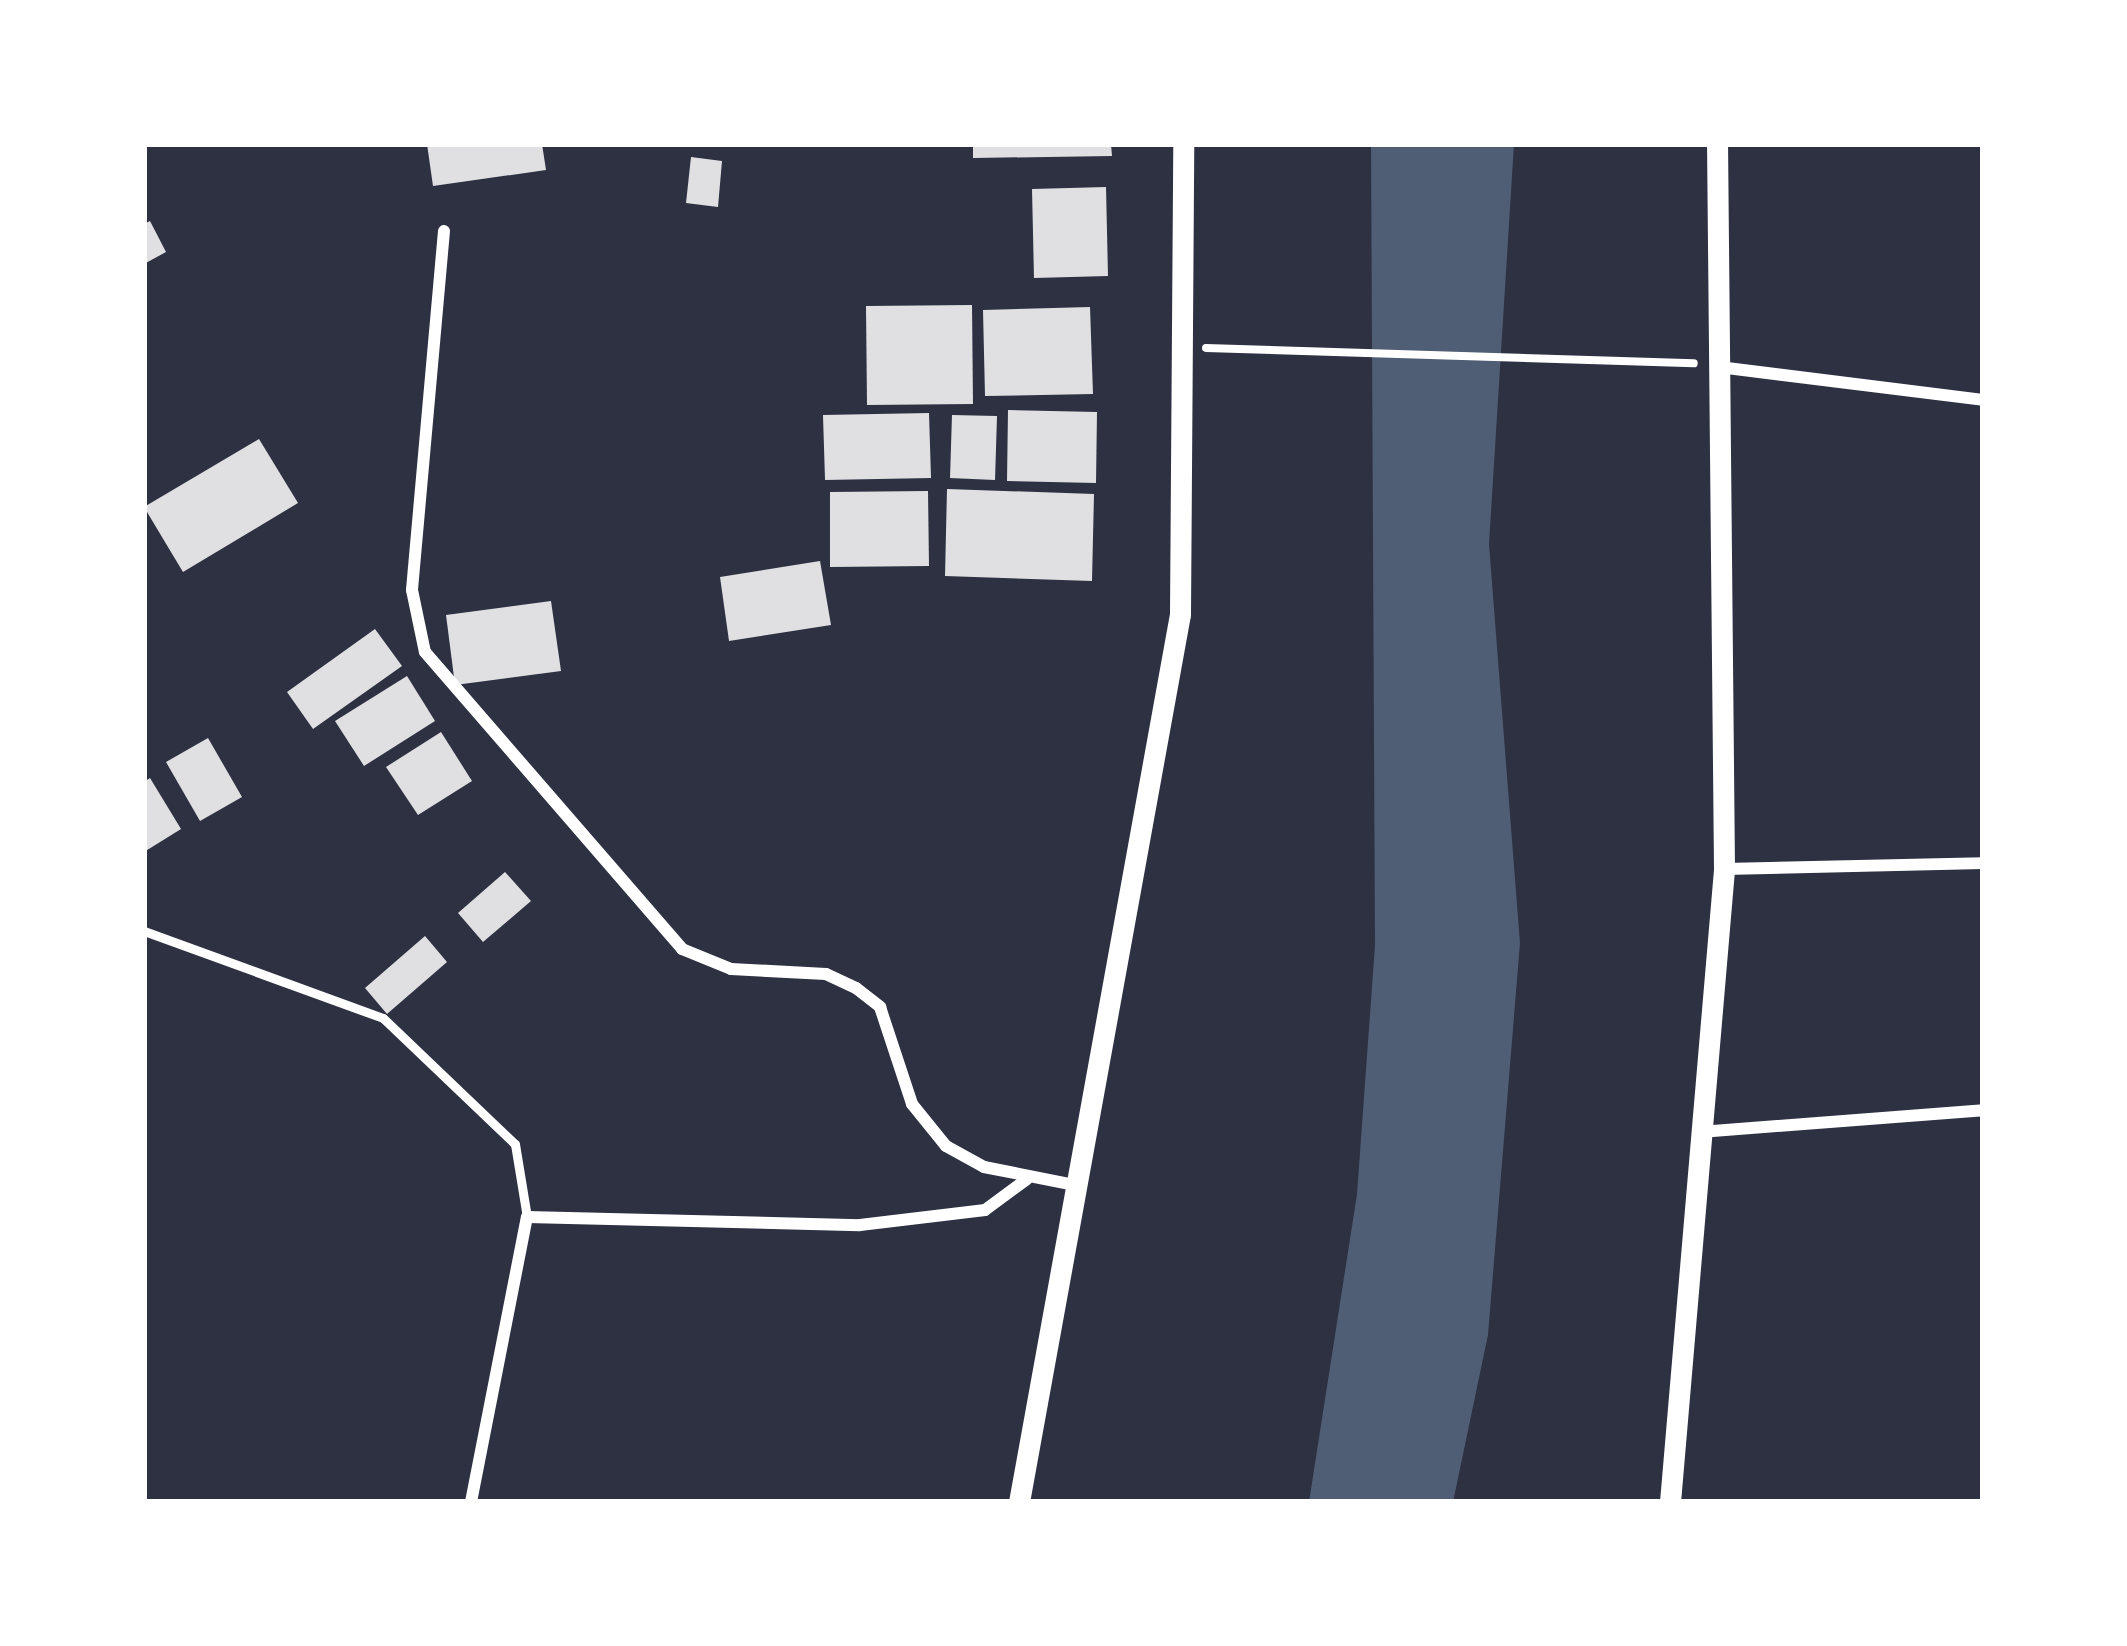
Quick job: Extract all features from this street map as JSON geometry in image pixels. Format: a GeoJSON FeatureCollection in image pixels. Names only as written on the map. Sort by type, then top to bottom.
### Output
{"type":"FeatureCollection","features":[{"type":"Feature","properties":{"kind":"street"},"geometry":{"type":"LineString","coordinates":[[1018,1502],[1180,614],[1183,144]]}},
{"type":"Feature","properties":{"kind":"street"},"geometry":{"type":"LineString","coordinates":[[1670,1502],[1724,868],[1717,144]]}},
{"type":"Feature","properties":{"kind":"street"},"geometry":{"type":"LineString","coordinates":[[444,231],[412,590],[425,652],[682,949],[731,969],[826,974],[856,988],[880,1007],[912,1104],[946,1146],[1027,1179],[1075,1185]]}},
{"type":"Feature","properties":{"kind":"street"},"geometry":{"type":"LineString","coordinates":[[1719,367],[1983,400]]}},
{"type":"Feature","properties":{"kind":"street"},"geometry":{"type":"LineString","coordinates":[[1724,868],[1983,863]]}},
{"type":"Feature","properties":{"kind":"street"},"geometry":{"type":"LineString","coordinates":[[1700,1132],[1983,1110]]}},
{"type":"Feature","properties":{"kind":"street"},"geometry":{"type":"LineString","coordinates":[[471,1502],[526,1217],[860,1225],[985,1210],[1027,1179]]}},
{"type":"Feature","properties":{"kind":"lane"},"geometry":{"type":"LineString","coordinates":[[144,931],[383,1018],[515,1144],[526,1217]]}},
{"type":"Feature","properties":{"kind":"path"},"geometry":{"type":"LineString","coordinates":[[1241,352],[1640,356],[1719,367]]}},
{"type":"Feature","properties":{"kind":"water"},"geometry":{"type":"Polygon","coordinates":[[[1371,144],[1514,144],[1489,544],[1520,943],[1488,1335],[1453,1502],[1309,1502],[1357,1194],[1375,945],[1371,144]]]}},
{"type":"Feature","properties":{"kind":"building"},"geometry":{"type":"Polygon","coordinates":[[[427,144],[542,144],[546,170],[433,186],[427,144]]]}},
{"type":"Feature","properties":{"kind":"building"},"geometry":{"type":"Polygon","coordinates":[[[973,144],[1111,144],[1112,156],[973,158],[973,144]]]}},
{"type":"Feature","properties":{"kind":"building"},"geometry":{"type":"Polygon","coordinates":[[[691,157],[722,161],[718,207],[686,203],[691,157]]]}},
{"type":"Feature","properties":{"kind":"building"},"geometry":{"type":"Polygon","coordinates":[[[1106,187],[1108,276],[1034,278],[1032,189],[1106,187]]]}},
{"type":"Feature","properties":{"kind":"building"},"geometry":{"type":"Polygon","coordinates":[[[150,221],[166,252],[144,264],[144,224],[150,221]]]}},
{"type":"Feature","properties":{"kind":"building"},"geometry":{"type":"Polygon","coordinates":[[[972,305],[973,404],[867,405],[866,306],[972,305]]]}},
{"type":"Feature","properties":{"kind":"building"},"geometry":{"type":"Polygon","coordinates":[[[1090,307],[1093,394],[985,396],[983,310],[1090,307]]]}},
{"type":"Feature","properties":{"kind":"building"},"geometry":{"type":"Polygon","coordinates":[[[1008,410],[1097,412],[1096,483],[1007,481],[1008,410]]]}},
{"type":"Feature","properties":{"kind":"building"},"geometry":{"type":"Polygon","coordinates":[[[929,413],[931,478],[825,480],[823,415],[929,413]]]}},
{"type":"Feature","properties":{"kind":"building"},"geometry":{"type":"Polygon","coordinates":[[[952,415],[997,416],[995,480],[950,478],[952,415]]]}},
{"type":"Feature","properties":{"kind":"building"},"geometry":{"type":"Polygon","coordinates":[[[259,439],[298,503],[183,572],[144,507],[259,439]]]}},
{"type":"Feature","properties":{"kind":"building"},"geometry":{"type":"Polygon","coordinates":[[[947,489],[1094,494],[1092,581],[945,576],[947,489]]]}},
{"type":"Feature","properties":{"kind":"building"},"geometry":{"type":"Polygon","coordinates":[[[928,491],[929,566],[830,567],[830,492],[928,491]]]}},
{"type":"Feature","properties":{"kind":"building"},"geometry":{"type":"Polygon","coordinates":[[[820,561],[831,625],[729,641],[720,577],[820,561]]]}},
{"type":"Feature","properties":{"kind":"building"},"geometry":{"type":"Polygon","coordinates":[[[551,601],[561,671],[455,685],[446,615],[551,601]]]}},
{"type":"Feature","properties":{"kind":"building"},"geometry":{"type":"Polygon","coordinates":[[[375,629],[402,666],[313,729],[287,692],[375,629]]]}},
{"type":"Feature","properties":{"kind":"building"},"geometry":{"type":"Polygon","coordinates":[[[407,676],[435,721],[364,766],[335,721],[407,676]]]}},
{"type":"Feature","properties":{"kind":"building"},"geometry":{"type":"Polygon","coordinates":[[[441,732],[472,781],[418,815],[386,767],[441,732]]]}},
{"type":"Feature","properties":{"kind":"building"},"geometry":{"type":"Polygon","coordinates":[[[208,738],[242,797],[200,821],[166,762],[208,738]]]}},
{"type":"Feature","properties":{"kind":"building"},"geometry":{"type":"Polygon","coordinates":[[[150,778],[181,829],[144,852],[144,782],[150,778]]]}},
{"type":"Feature","properties":{"kind":"building"},"geometry":{"type":"Polygon","coordinates":[[[505,872],[531,901],[483,942],[458,913],[505,872]]]}},
{"type":"Feature","properties":{"kind":"building"},"geometry":{"type":"Polygon","coordinates":[[[425,936],[447,962],[387,1014],[365,988],[425,936]]]}}]}
